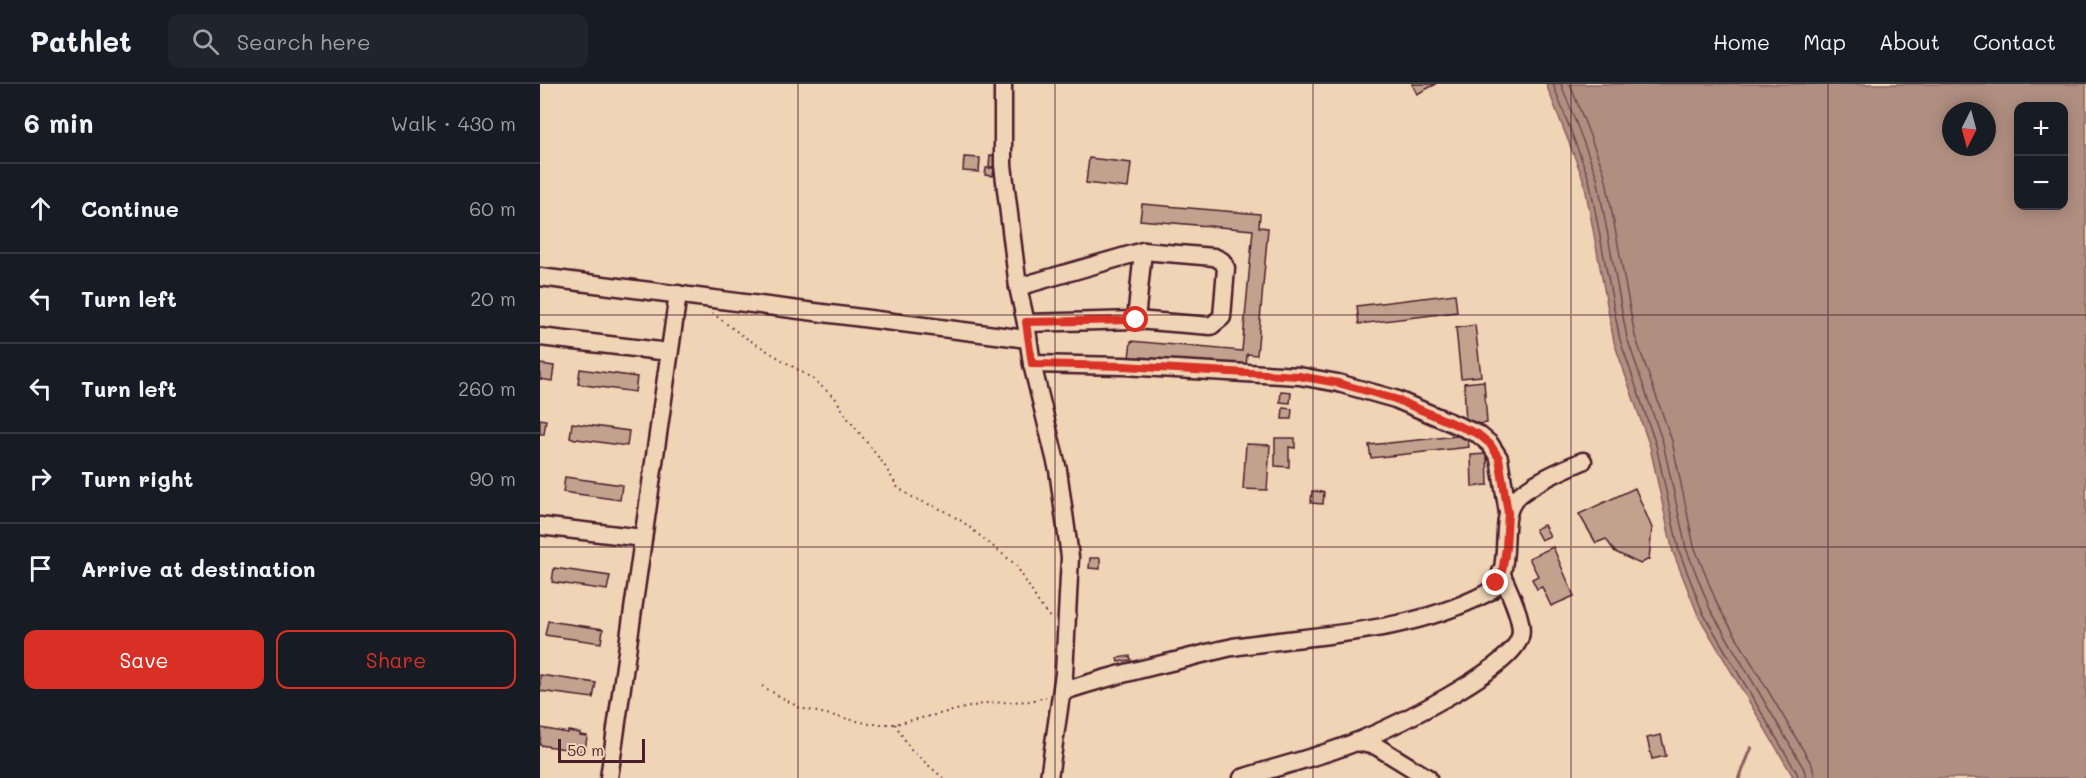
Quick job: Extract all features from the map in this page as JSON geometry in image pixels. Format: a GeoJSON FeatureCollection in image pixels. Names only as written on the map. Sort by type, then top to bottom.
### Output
{"type":"FeatureCollection","features":[{"type":"Feature","properties":{"kind":"street"},"geometry":{"type":"LineString","coordinates":[[1003,84],[1003,165],[1018,287],[1032,364],[1058,470],[1070,557],[1062,692],[1049,778]]}},
{"type":"Feature","properties":{"kind":"street"},"geometry":{"type":"LineString","coordinates":[[540,277],[1027,331],[1136,320],[1207,326],[1216,324],[1222,318],[1226,268],[1222,261],[1214,256],[1143,251],[1018,287]]}},
{"type":"Feature","properties":{"kind":"street"},"geometry":{"type":"LineString","coordinates":[[1136,320],[1143,251]]}},
{"type":"Feature","properties":{"kind":"street"},"geometry":{"type":"LineString","coordinates":[[609,778],[678,294]]}},
{"type":"Feature","properties":{"kind":"street"},"geometry":{"type":"LineString","coordinates":[[540,337],[669,352]]}},
{"type":"Feature","properties":{"kind":"street"},"geometry":{"type":"LineString","coordinates":[[1032,364],[1123,366],[1299,376],[1338,383],[1395,399],[1478,434],[1490,444],[1499,458],[1508,513],[1502,572],[1496,583],[1488,592],[1435,615],[1384,627],[1231,648],[1102,678],[1062,692]]}},
{"type":"Feature","properties":{"kind":"street"},"geometry":{"type":"LineString","coordinates":[[1508,513],[1513,501],[1519,496],[1556,472],[1583,461]]}},
{"type":"Feature","properties":{"kind":"street"},"geometry":{"type":"LineString","coordinates":[[540,525],[643,538]]}},
{"type":"Feature","properties":{"kind":"street"},"geometry":{"type":"LineString","coordinates":[[1242,778],[1355,742],[1469,683],[1499,662],[1516,645],[1521,635],[1520,622],[1502,572]]}},
{"type":"Feature","properties":{"kind":"street"},"geometry":{"type":"LineString","coordinates":[[1355,742],[1376,746],[1428,778]]}},
{"type":"Feature","properties":{"kind":"path"},"geometry":{"type":"LineString","coordinates":[[706,309],[743,336],[813,379],[836,399],[846,416],[883,463],[898,488],[963,522],[1016,565],[1040,605],[1066,637]]}},
{"type":"Feature","properties":{"kind":"path"},"geometry":{"type":"LineString","coordinates":[[762,686],[800,708],[870,724],[894,724],[987,703],[1031,701],[1062,692]]}},
{"type":"Feature","properties":{"kind":"path"},"geometry":{"type":"LineString","coordinates":[[894,724],[911,750],[943,778]]}},
{"type":"Feature","properties":{"kind":"water"},"geometry":{"type":"Polygon","coordinates":[[[1546,84],[2086,84],[2086,778],[1794,778],[1698,615],[1673,552],[1650,447],[1614,342],[1584,181],[1546,84]]]}},
{"type":"Feature","properties":{"kind":"building"},"geometry":{"type":"Polygon","coordinates":[[[1412,84],[1436,84],[1417,94],[1412,84]]]}},
{"type":"Feature","properties":{"kind":"building"},"geometry":{"type":"Polygon","coordinates":[[[990,155],[995,156],[994,167],[989,167],[990,155]]]}},
{"type":"Feature","properties":{"kind":"building"},"geometry":{"type":"Polygon","coordinates":[[[964,157],[980,158],[979,172],[963,171],[964,157]]]}},
{"type":"Feature","properties":{"kind":"building"},"geometry":{"type":"Polygon","coordinates":[[[1089,158],[1131,163],[1128,188],[1086,183],[1089,158]]]}},
{"type":"Feature","properties":{"kind":"building"},"geometry":{"type":"Polygon","coordinates":[[[986,168],[994,168],[993,176],[985,175],[986,168]]]}},
{"type":"Feature","properties":{"kind":"building"},"geometry":{"type":"Polygon","coordinates":[[[1142,204],[1260,214],[1259,227],[1268,228],[1257,355],[1247,354],[1246,368],[1129,358],[1131,341],[1242,351],[1253,230],[1140,220],[1142,204]]]}},
{"type":"Feature","properties":{"kind":"building"},"geometry":{"type":"Polygon","coordinates":[[[1455,294],[1457,312],[1359,324],[1357,306],[1455,294]]]}},
{"type":"Feature","properties":{"kind":"building"},"geometry":{"type":"Polygon","coordinates":[[[1475,325],[1481,376],[1461,378],[1456,328],[1475,325]]]}},
{"type":"Feature","properties":{"kind":"building"},"geometry":{"type":"Polygon","coordinates":[[[540,364],[554,366],[552,381],[540,379],[540,364]]]}},
{"type":"Feature","properties":{"kind":"building"},"geometry":{"type":"Polygon","coordinates":[[[580,369],[637,377],[635,392],[578,384],[580,369]]]}},
{"type":"Feature","properties":{"kind":"building"},"geometry":{"type":"Polygon","coordinates":[[[1484,381],[1487,423],[1466,425],[1464,383],[1484,381]]]}},
{"type":"Feature","properties":{"kind":"building"},"geometry":{"type":"Polygon","coordinates":[[[1281,391],[1291,392],[1290,403],[1280,402],[1281,391]]]}},
{"type":"Feature","properties":{"kind":"building"},"geometry":{"type":"Polygon","coordinates":[[[1283,408],[1292,409],[1291,419],[1282,419],[1283,408]]]}},
{"type":"Feature","properties":{"kind":"building"},"geometry":{"type":"Polygon","coordinates":[[[540,419],[546,420],[544,434],[540,434],[540,419]]]}},
{"type":"Feature","properties":{"kind":"building"},"geometry":{"type":"Polygon","coordinates":[[[572,423],[629,431],[627,446],[570,438],[572,423]]]}},
{"type":"Feature","properties":{"kind":"building"},"geometry":{"type":"Polygon","coordinates":[[[1467,435],[1469,447],[1371,458],[1369,445],[1467,435]]]}},
{"type":"Feature","properties":{"kind":"building"},"geometry":{"type":"Polygon","coordinates":[[[1275,438],[1295,438],[1295,448],[1289,447],[1289,467],[1275,466],[1275,438]]]}},
{"type":"Feature","properties":{"kind":"building"},"geometry":{"type":"Polygon","coordinates":[[[1246,444],[1270,445],[1267,490],[1243,489],[1246,444]]]}},
{"type":"Feature","properties":{"kind":"building"},"geometry":{"type":"Polygon","coordinates":[[[1487,454],[1488,485],[1472,486],[1471,455],[1487,454]]]}},
{"type":"Feature","properties":{"kind":"building"},"geometry":{"type":"Polygon","coordinates":[[[565,477],[622,485],[620,500],[563,492],[565,477]]]}},
{"type":"Feature","properties":{"kind":"building"},"geometry":{"type":"Polygon","coordinates":[[[1635,488],[1652,528],[1649,559],[1640,564],[1615,552],[1606,539],[1596,543],[1579,514],[1635,488]]]}},
{"type":"Feature","properties":{"kind":"building"},"geometry":{"type":"Polygon","coordinates":[[[1312,491],[1324,492],[1323,504],[1311,503],[1312,491]]]}},
{"type":"Feature","properties":{"kind":"building"},"geometry":{"type":"Polygon","coordinates":[[[1544,525],[1550,536],[1541,540],[1535,529],[1544,525]]]}},
{"type":"Feature","properties":{"kind":"building"},"geometry":{"type":"Polygon","coordinates":[[[1553,547],[1574,596],[1551,606],[1542,587],[1537,589],[1532,579],[1538,576],[1529,558],[1553,547]]]}},
{"type":"Feature","properties":{"kind":"building"},"geometry":{"type":"Polygon","coordinates":[[[1090,558],[1100,558],[1100,569],[1089,568],[1090,558]]]}},
{"type":"Feature","properties":{"kind":"building"},"geometry":{"type":"Polygon","coordinates":[[[554,568],[610,576],[607,590],[552,582],[554,568]]]}},
{"type":"Feature","properties":{"kind":"building"},"geometry":{"type":"Polygon","coordinates":[[[548,621],[603,629],[601,643],[545,635],[548,621]]]}},
{"type":"Feature","properties":{"kind":"building"},"geometry":{"type":"Polygon","coordinates":[[[1130,656],[1131,660],[1118,662],[1117,658],[1130,656]]]}},
{"type":"Feature","properties":{"kind":"building"},"geometry":{"type":"Polygon","coordinates":[[[540,675],[596,683],[593,698],[540,691],[540,675]]]}},
{"type":"Feature","properties":{"kind":"building"},"geometry":{"type":"Polygon","coordinates":[[[541,728],[587,736],[585,752],[540,745],[541,728]]]}},
{"type":"Feature","properties":{"kind":"building"},"geometry":{"type":"Polygon","coordinates":[[[1661,735],[1666,756],[1652,759],[1647,738],[1661,735]]]}},
{"type":"Feature","properties":{"kind":"waterway"},"geometry":{"type":"LineString","coordinates":[[1739,778],[1751,748]]}},
{"type":"Feature","properties":{"kind":"route"},"geometry":{"type":"LineString","coordinates":[[1136,320],[1026,322],[1032,364],[1123,366],[1299,376],[1338,383],[1395,399],[1478,434],[1490,444],[1499,458],[1508,513],[1502,572],[1496,583]]}}]}
